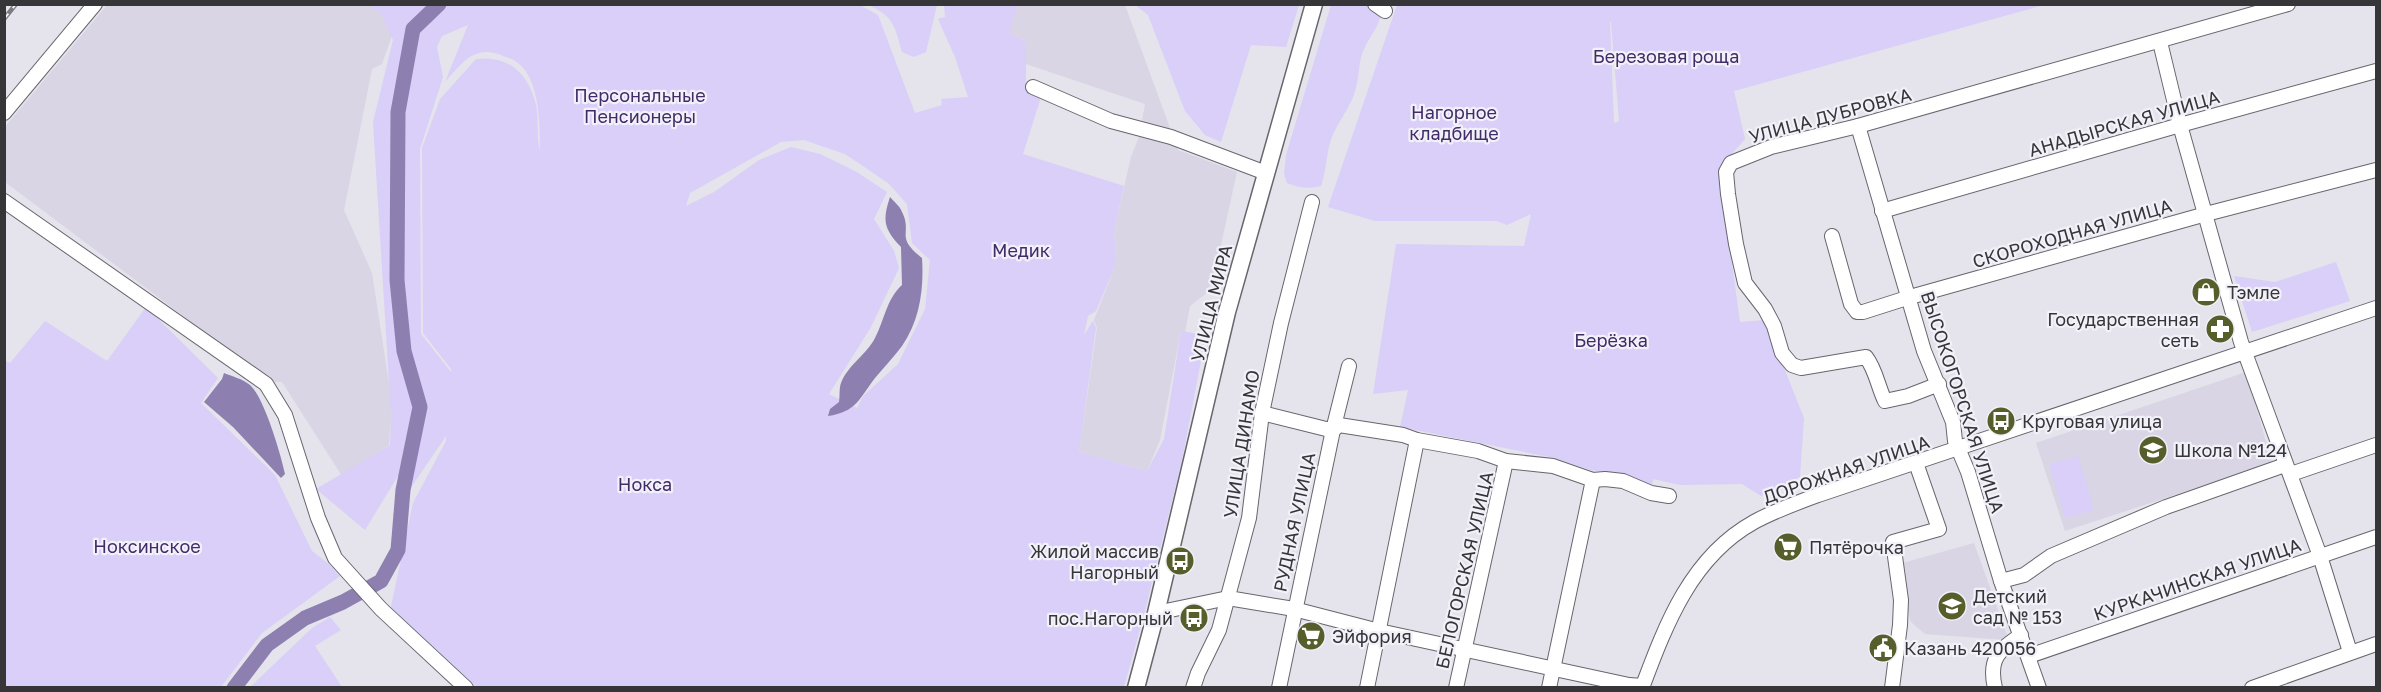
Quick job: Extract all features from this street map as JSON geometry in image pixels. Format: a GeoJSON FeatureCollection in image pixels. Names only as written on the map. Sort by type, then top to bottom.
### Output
{"type":"FeatureCollection","features":[{"type":"Feature","properties":{"kind":"main road","name":"УЛИЦА МИРА"},"geometry":{"type":"LineString","coordinates":[[1136,687],[1156,613],[1227,312],[1314,4]]}},
{"type":"Feature","properties":{"kind":"street"},"geometry":{"type":"LineString","coordinates":[[4,113],[95,4]]}},
{"type":"Feature","properties":{"kind":"street","name":"УЛИЦА ДУБРОВКА"},"geometry":{"type":"LineString","coordinates":[[1939,384],[1908,396],[1885,401],[1877,385],[1872,366],[1866,357],[1801,368],[1792,365],[1782,353],[1774,326],[1765,309],[1745,283],[1728,194],[1726,172],[1731,163],[1771,147],[1858,126],[2288,4]]}},
{"type":"Feature","properties":{"kind":"street"},"geometry":{"type":"LineString","coordinates":[[2160,42],[2219,269],[2245,351],[2320,556],[2350,652]]}},
{"type":"Feature","properties":{"kind":"street","name":"АНАДЫРСКАЯ УЛИЦА"},"geometry":{"type":"LineString","coordinates":[[1882,211],[2180,124],[2376,71]]}},
{"type":"Feature","properties":{"kind":"street"},"geometry":{"type":"LineString","coordinates":[[1033,87],[1111,121],[1171,137],[1266,173]]}},
{"type":"Feature","properties":{"kind":"street","name":"ВЫСОКОГОРСКАЯ УЛИЦА"},"geometry":{"type":"LineString","coordinates":[[1858,126],[1924,351],[1953,422],[1954,441],[1959,448],[2001,581],[2039,687]]}},
{"type":"Feature","properties":{"kind":"street","name":"СКОРОХОДНАЯ УЛИЦА"},"geometry":{"type":"LineString","coordinates":[[1832,236],[1851,304],[1857,312],[2206,214],[2376,170]]}},
{"type":"Feature","properties":{"kind":"street"},"geometry":{"type":"LineString","coordinates":[[4,201],[266,384],[285,416],[311,496],[335,558],[381,609],[466,687]]}},
{"type":"Feature","properties":{"kind":"street","name":"УЛИЦА ДИНАМО"},"geometry":{"type":"LineString","coordinates":[[1193,687],[1219,630],[1249,518],[1262,413],[1281,322],[1312,202]]}},
{"type":"Feature","properties":{"kind":"street","name":"ДОРОЖНАЯ УЛИЦА"},"geometry":{"type":"LineString","coordinates":[[1156,613],[1228,598],[1294,609],[1465,650],[1643,686],[1670,616],[1694,576],[1736,534],[1773,512],[2376,308]]}},
{"type":"Feature","properties":{"kind":"street","name":"РУДНАЯ УЛИЦА"},"geometry":{"type":"LineString","coordinates":[[1279,687],[1333,430],[1349,366]]}},
{"type":"Feature","properties":{"kind":"street"},"geometry":{"type":"LineString","coordinates":[[1262,413],[1333,430],[1339,425],[1403,435],[1478,451],[1506,461],[1553,466],[1593,480],[1605,478],[1623,481],[1652,493],[1669,496]]}},
{"type":"Feature","properties":{"kind":"street"},"geometry":{"type":"LineString","coordinates":[[1366,687],[1418,440]]}},
{"type":"Feature","properties":{"kind":"street"},"geometry":{"type":"LineString","coordinates":[[2001,581],[2024,575],[2050,556],[2166,507],[2376,445]]}},
{"type":"Feature","properties":{"kind":"street","name":"БЕЛОГОРСКАЯ УЛИЦА"},"geometry":{"type":"LineString","coordinates":[[1456,687],[1506,461]]}},
{"type":"Feature","properties":{"kind":"street"},"geometry":{"type":"LineString","coordinates":[[1892,687],[1901,600],[1893,542],[1939,529],[1916,463]]}},
{"type":"Feature","properties":{"kind":"street"},"geometry":{"type":"LineString","coordinates":[[1549,687],[1593,480]]}},
{"type":"Feature","properties":{"kind":"street","name":"КУРКАЧИНСКАЯ УЛИЦА"},"geometry":{"type":"LineString","coordinates":[[2029,656],[2376,537]]}},
{"type":"Feature","properties":{"kind":"street"},"geometry":{"type":"LineString","coordinates":[[1995,687],[1993,667],[1995,657],[2005,646],[2021,635]]}},
{"type":"Feature","properties":{"kind":"street"},"geometry":{"type":"LineString","coordinates":[[2252,687],[2376,644]]}},
{"type":"Feature","properties":{"kind":"shaded area"},"geometry":{"type":"Polygon","coordinates":[[[107,5],[403,5],[382,64],[372,69],[344,210],[372,273],[392,403],[389,445],[342,476],[282,382],[271,382],[5,182],[4,128],[107,5]]]}},
{"type":"Feature","properties":{"kind":"shaded area"},"geometry":{"type":"Polygon","coordinates":[[[1018,5],[1125,5],[1178,150],[1237,172],[1208,292],[1190,306],[1185,332],[1181,331],[1160,440],[1147,471],[1079,452],[1097,328],[1094,320],[1116,264],[1114,231],[1131,157],[1139,137],[1145,104],[1026,64],[1026,41],[1009,33],[1008,29],[1018,5]]]}},
{"type":"Feature","properties":{"kind":"shaded area"},"geometry":{"type":"Polygon","coordinates":[[[890,197],[905,219],[906,240],[922,258],[921,293],[917,315],[902,346],[856,403],[845,411],[828,416],[830,409],[839,402],[840,385],[844,377],[872,344],[889,303],[902,285],[901,247],[888,230],[885,219],[890,197]]]}},
{"type":"Feature","properties":{"kind":"shaded area","name":"Школа №124"},"geometry":{"type":"Polygon","coordinates":[[[2246,372],[2272,463],[2065,531],[2036,443],[2246,372]]]}},
{"type":"Feature","properties":{"kind":"shaded area"},"geometry":{"type":"Polygon","coordinates":[[[224,373],[250,385],[261,401],[283,465],[285,474],[281,478],[233,427],[204,402],[224,373]]]}},
{"type":"Feature","properties":{"kind":"shaded area","name":"Детский сад № 153"},"geometry":{"type":"Polygon","coordinates":[[[1974,543],[2007,635],[2006,640],[1925,634],[1911,622],[1899,564],[1974,543]]]}},
{"type":"Feature","properties":{"kind":"green space"},"geometry":{"type":"Polygon","coordinates":[[[369,5],[860,5],[878,15],[915,113],[942,105],[941,99],[968,97],[955,57],[938,19],[945,17],[944,5],[1018,5],[1009,33],[1026,41],[1026,91],[1041,97],[1023,154],[1124,186],[1114,231],[1116,264],[1096,311],[1088,316],[1084,335],[1093,321],[1096,328],[1079,452],[1147,471],[1164,439],[1181,331],[1206,335],[1182,460],[1124,687],[477,687],[390,611],[413,503],[446,441],[446,436],[408,492],[398,476],[365,530],[316,489],[390,445],[391,415],[373,122],[393,40],[381,14],[369,5]],[[468,25],[442,36],[437,47],[443,77],[420,149],[421,334],[451,372],[423,333],[422,148],[440,99],[476,59],[498,60],[508,64],[523,76],[533,94],[537,110],[540,150],[539,116],[535,91],[525,71],[515,61],[495,53],[478,53],[464,61],[445,82],[468,25]],[[804,140],[781,142],[690,193],[686,206],[714,192],[759,160],[791,147],[820,154],[855,171],[887,192],[874,219],[894,251],[899,268],[871,327],[829,394],[857,408],[863,396],[898,364],[925,309],[930,260],[912,243],[907,204],[888,183],[845,154],[804,140]]]}},
{"type":"Feature","properties":{"kind":"green space"},"geometry":{"type":"Polygon","coordinates":[[[868,5],[937,5],[926,52],[914,57],[902,52],[892,23],[883,13],[868,5]]]}},
{"type":"Feature","properties":{"kind":"green space"},"geometry":{"type":"Polygon","coordinates":[[[1135,5],[1299,5],[1286,47],[1251,45],[1221,142],[1205,135],[1185,111],[1148,15],[1135,5]]]}},
{"type":"Feature","properties":{"kind":"green space"},"geometry":{"type":"Polygon","coordinates":[[[1331,5],[1380,5],[1381,16],[1363,52],[1352,99],[1331,138],[1321,186],[1300,187],[1287,183],[1284,174],[1286,155],[1331,5]]]}},
{"type":"Feature","properties":{"kind":"green space"},"geometry":{"type":"Polygon","coordinates":[[[1397,5],[2044,5],[1734,91],[1745,139],[1719,168],[1740,322],[1765,320],[1804,418],[1800,477],[1761,496],[1742,484],[1680,485],[1653,479],[1652,488],[1621,475],[1591,470],[1554,458],[1400,427],[1408,390],[1373,394],[1396,244],[1524,246],[1531,214],[1507,225],[1497,221],[1375,221],[1328,207],[1397,5]],[[1610,22],[1614,123],[1619,121],[1611,22],[1610,22]]]}},
{"type":"Feature","properties":{"kind":"green space"},"geometry":{"type":"Polygon","coordinates":[[[2336,262],[2350,301],[2252,332],[2234,276],[2275,282],[2336,262]]]}},
{"type":"Feature","properties":{"kind":"green space","name":"Ноксинское"},"geometry":{"type":"Polygon","coordinates":[[[146,307],[218,378],[201,403],[275,475],[312,551],[340,576],[262,633],[221,687],[5,687],[4,360],[10,363],[45,321],[107,361],[146,307]]]}},
{"type":"Feature","properties":{"kind":"green space"},"geometry":{"type":"Polygon","coordinates":[[[2078,456],[2094,510],[2065,518],[2049,464],[2078,456]]]}},
{"type":"Feature","properties":{"kind":"green space"},"geometry":{"type":"Polygon","coordinates":[[[330,617],[341,630],[315,646],[342,687],[250,687],[312,628],[330,617]]]}},
{"type":"Feature","properties":{"kind":"waterway","name":"Нокса"},"geometry":{"type":"LineString","coordinates":[[234,688],[267,645],[305,618],[343,602],[381,581],[398,550],[403,490],[420,407],[404,351],[397,280],[398,112],[413,29],[439,4]]}},
{"type":"Feature","properties":{"kind":"railway"},"geometry":{"type":"LineString","coordinates":[[4,19],[16,4]]}},
{"type":"Feature","properties":{"kind":"place","name":"Тэмле"},"geometry":{"type":"Point","coordinates":[2206,292]}},
{"type":"Feature","properties":{"kind":"place","name":"Государственная сеть"},"geometry":{"type":"Point","coordinates":[2220,329]}},
{"type":"Feature","properties":{"kind":"place","name":"Круговая улица"},"geometry":{"type":"Point","coordinates":[2001,421]}},
{"type":"Feature","properties":{"kind":"place","name":"Школа №124"},"geometry":{"type":"Point","coordinates":[2153,450]}},
{"type":"Feature","properties":{"kind":"place","name":"Пятёрочка"},"geometry":{"type":"Point","coordinates":[1788,547]}},
{"type":"Feature","properties":{"kind":"place","name":"Жилой массив Нагорный"},"geometry":{"type":"Point","coordinates":[1180,561]}},
{"type":"Feature","properties":{"kind":"place","name":"Детский сад № 153"},"geometry":{"type":"Point","coordinates":[1952,606]}},
{"type":"Feature","properties":{"kind":"place","name":"пос.Нагорный"},"geometry":{"type":"Point","coordinates":[1194,618]}},
{"type":"Feature","properties":{"kind":"place","name":"Эйфория"},"geometry":{"type":"Point","coordinates":[1311,636]}},
{"type":"Feature","properties":{"kind":"place","name":"Казань 420056"},"geometry":{"type":"Point","coordinates":[1883,648]}},
{"type":"Feature","properties":{"kind":"park label","name":"Березовая роща"},"geometry":{"type":"Point","coordinates":[1666,56]}},
{"type":"Feature","properties":{"kind":"park label","name":"Персональные Пенсионеры"},"geometry":{"type":"Point","coordinates":[640,106]}},
{"type":"Feature","properties":{"kind":"park label","name":"Нагорное кладбище"},"geometry":{"type":"Point","coordinates":[1454,122]}},
{"type":"Feature","properties":{"kind":"park label","name":"Медик"},"geometry":{"type":"Point","coordinates":[1021,250]}},
{"type":"Feature","properties":{"kind":"park label","name":"Берёзка"},"geometry":{"type":"Point","coordinates":[1611,340]}}]}
